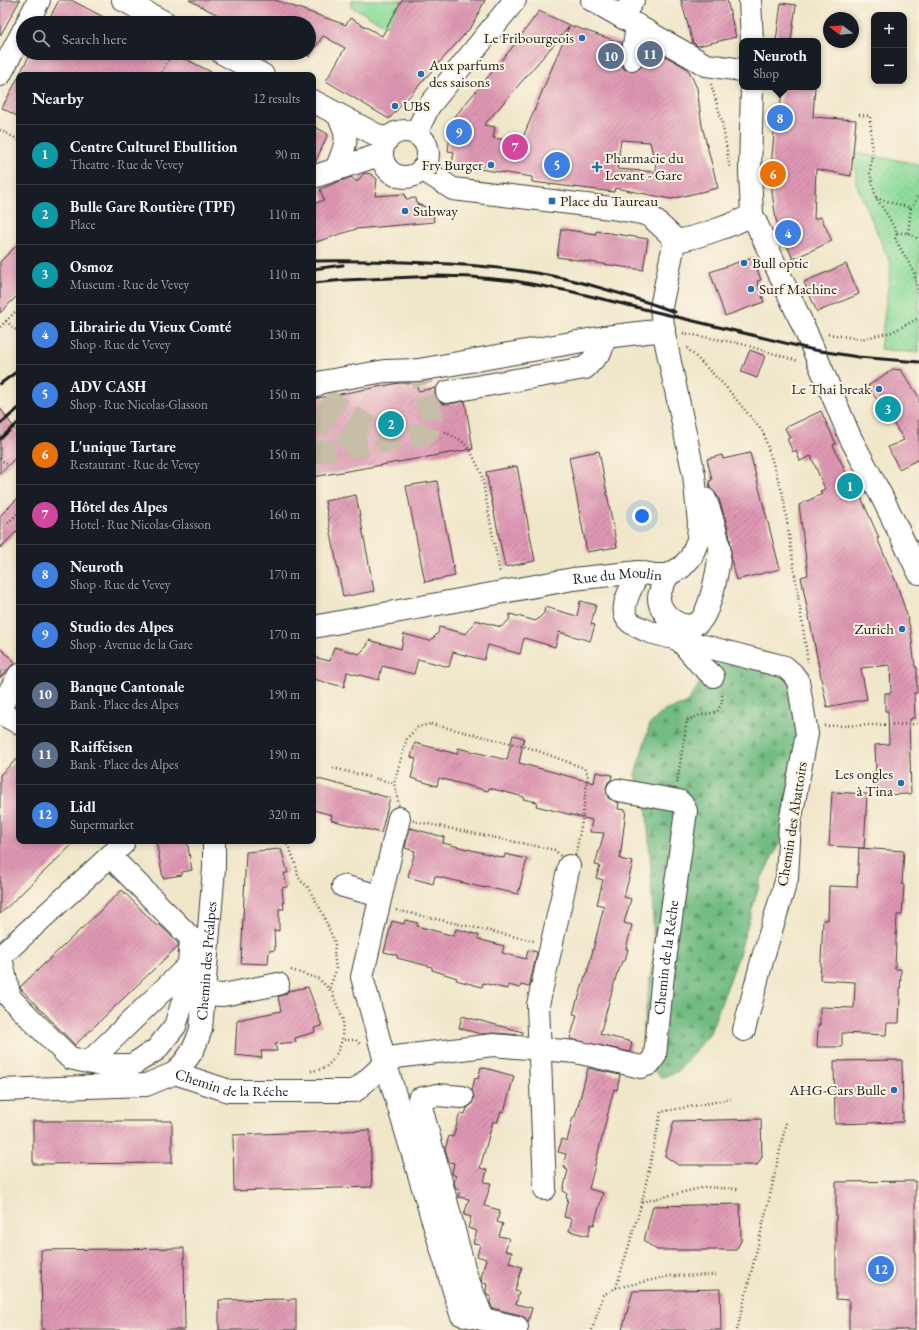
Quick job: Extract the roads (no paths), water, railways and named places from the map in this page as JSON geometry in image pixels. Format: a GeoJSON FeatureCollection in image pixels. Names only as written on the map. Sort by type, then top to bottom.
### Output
{"type":"FeatureCollection","features":[{"type":"Feature","properties":{"kind":"street"},"geometry":{"type":"LineString","coordinates":[[31,16],[39,0]]}},
{"type":"Feature","properties":{"kind":"street"},"geometry":{"type":"LineString","coordinates":[[122,0],[153,16]]}},
{"type":"Feature","properties":{"kind":"street"},"geometry":{"type":"LineString","coordinates":[[416,134],[429,106],[515,0]]}},
{"type":"Feature","properties":{"kind":"street"},"geometry":{"type":"LineString","coordinates":[[592,0],[631,14],[706,65],[739,70]]}},
{"type":"Feature","properties":{"kind":"street"},"geometry":{"type":"LineString","coordinates":[[750,0],[752,38]]}},
{"type":"Feature","properties":{"kind":"street"},"geometry":{"type":"LineString","coordinates":[[631,14],[632,59]]}},
{"type":"Feature","properties":{"kind":"street"},"geometry":{"type":"LineString","coordinates":[[0,75],[16,44]]}},
{"type":"Feature","properties":{"kind":"street"},"geometry":{"type":"LineString","coordinates":[[235,60],[257,72]]}},
{"type":"Feature","properties":{"kind":"street"},"geometry":{"type":"LineString","coordinates":[[752,90],[750,172],[752,214],[806,332],[850,437],[883,499],[919,573]]}},
{"type":"Feature","properties":{"kind":"street"},"geometry":{"type":"LineString","coordinates":[[316,103],[338,115],[384,147]]}},
{"type":"Feature","properties":{"kind":"street"},"geometry":{"type":"LineString","coordinates":[[336,169],[346,145],[344,126],[338,115]]}},
{"type":"Feature","properties":{"kind":"street"},"geometry":{"type":"LineString","coordinates":[[403,131],[410,131],[416,134],[426,143],[428,150],[426,164],[415,174],[408,176],[400,176],[393,173],[383,162],[384,147],[391,135],[403,131]]}},
{"type":"Feature","properties":{"kind":"street"},"geometry":{"type":"LineString","coordinates":[[316,176],[336,169],[384,147]]}},
{"type":"Feature","properties":{"kind":"street"},"geometry":{"type":"LineString","coordinates":[[422,169],[454,189],[642,213],[649,215],[675,239],[685,239],[748,218],[752,214]]}},
{"type":"Feature","properties":{"kind":"street","name":"Rue du Moulin"},"geometry":{"type":"LineString","coordinates":[[316,626],[573,579],[639,572],[655,575],[668,575],[682,567],[687,562],[691,557],[698,540],[699,523],[694,475],[664,330],[662,307],[675,239]]}},
{"type":"Feature","properties":{"kind":"street"},"geometry":{"type":"LineString","coordinates":[[316,391],[325,392],[389,381],[419,370],[605,338],[664,330]]}},
{"type":"Feature","properties":{"kind":"street"},"geometry":{"type":"LineString","coordinates":[[447,392],[585,368],[601,351],[605,338]]}},
{"type":"Feature","properties":{"kind":"street"},"geometry":{"type":"LineString","coordinates":[[668,575],[661,588],[659,598],[661,608],[672,621],[690,625],[698,623],[704,618],[715,584],[720,548],[707,502],[694,475]]}},
{"type":"Feature","properties":{"kind":"street","name":"Chemin des Abattoirs"},"geometry":{"type":"LineString","coordinates":[[639,572],[624,609],[630,622],[639,628],[650,632],[678,638],[785,667],[798,681],[807,734],[790,822],[787,878],[763,957],[744,1030]]}},
{"type":"Feature","properties":{"kind":"street"},"geometry":{"type":"LineString","coordinates":[[678,638],[700,664],[713,676]]}},
{"type":"Feature","properties":{"kind":"street"},"geometry":{"type":"LineString","coordinates":[[0,708],[16,680]]}},
{"type":"Feature","properties":{"kind":"street"},"geometry":{"type":"LineString","coordinates":[[0,713],[16,721]]}},
{"type":"Feature","properties":{"kind":"street","name":"Chemin de la Réche"},"geometry":{"type":"LineString","coordinates":[[0,1090],[146,1086],[175,1073],[229,1091],[355,1091],[384,1060],[396,1057],[493,1045],[576,1052],[641,1067],[650,1064],[655,1056],[663,976],[686,811],[683,805],[678,801],[618,790]]}},
{"type":"Feature","properties":{"kind":"street"},"geometry":{"type":"LineString","coordinates":[[399,818],[362,977],[384,1060],[402,1118],[453,1259]]}},
{"type":"Feature","properties":{"kind":"street","name":"Chemin des Préalpes"},"geometry":{"type":"LineString","coordinates":[[175,1073],[191,1055],[196,1047],[202,1030],[214,868],[214,844]]}},
{"type":"Feature","properties":{"kind":"street"},"geometry":{"type":"LineString","coordinates":[[116,848],[190,938],[187,989],[175,1026],[156,1050],[132,1065],[102,1064],[70,1058],[10,998],[0,958],[116,848]]}},
{"type":"Feature","properties":{"kind":"street"},"geometry":{"type":"LineString","coordinates":[[545,1189],[538,1005],[569,866]]}},
{"type":"Feature","properties":{"kind":"street"},"geometry":{"type":"LineString","coordinates":[[343,886],[379,901]]}},
{"type":"Feature","properties":{"kind":"street"},"geometry":{"type":"LineString","coordinates":[[89,1062],[188,966]]}},
{"type":"Feature","properties":{"kind":"street"},"geometry":{"type":"LineString","coordinates":[[204,994],[223,995],[284,977]]}},
{"type":"Feature","properties":{"kind":"street"},"geometry":{"type":"LineString","coordinates":[[462,1097],[437,1095],[419,1099],[453,1259],[461,1314],[517,1327]]}},
{"type":"Feature","properties":{"kind":"street"},"geometry":{"type":"LineString","coordinates":[[402,1118],[422,1112]]}},
{"type":"Feature","properties":{"kind":"tunnel"},"geometry":{"type":"LineString","coordinates":[[316,453],[423,435],[429,428],[432,417],[419,370]]}},
{"type":"Feature","properties":{"kind":"tunnel"},"geometry":{"type":"LineString","coordinates":[[324,398],[391,441]]}},
{"type":"Feature","properties":{"kind":"tunnel"},"geometry":{"type":"LineString","coordinates":[[316,418],[360,446]]}},
{"type":"Feature","properties":{"kind":"railway"},"geometry":{"type":"LineString","coordinates":[[316,261],[370,261],[445,264],[526,272],[567,279],[594,286],[675,312]]}},
{"type":"Feature","properties":{"kind":"railway"},"geometry":{"type":"LineString","coordinates":[[316,269],[343,265]]}},
{"type":"Feature","properties":{"kind":"railway"},"geometry":{"type":"LineString","coordinates":[[316,283],[438,276],[472,277],[515,281],[569,291],[814,350],[858,357],[919,362]]}},
{"type":"Feature","properties":{"kind":"railway"},"geometry":{"type":"LineString","coordinates":[[0,384],[16,372]]}},
{"type":"Feature","properties":{"kind":"railway"},"geometry":{"type":"LineString","coordinates":[[0,424],[16,411]]}},
{"type":"Feature","properties":{"kind":"railway"},"geometry":{"type":"LineString","coordinates":[[0,439],[16,425]]}},
{"type":"Feature","properties":{"kind":"place","name":"Le Fribourgeois"},"geometry":{"type":"Point","coordinates":[582,38]}},
{"type":"Feature","properties":{"kind":"place","name":"Raiffeisen"},"geometry":{"type":"Point","coordinates":[650,54]}},
{"type":"Feature","properties":{"kind":"place","name":"Banque Cantonale"},"geometry":{"type":"Point","coordinates":[611,56]}},
{"type":"Feature","properties":{"kind":"place","name":"Aux parfums des saisons"},"geometry":{"type":"Point","coordinates":[421,74]}},
{"type":"Feature","properties":{"kind":"place","name":"UBS"},"geometry":{"type":"Point","coordinates":[395,106]}},
{"type":"Feature","properties":{"kind":"place","name":"Neuroth"},"geometry":{"type":"Point","coordinates":[780,118]}},
{"type":"Feature","properties":{"kind":"place","name":"Studio des Alpes"},"geometry":{"type":"Point","coordinates":[459,132]}},
{"type":"Feature","properties":{"kind":"place","name":"Hôtel des Alpes"},"geometry":{"type":"Point","coordinates":[515,147]}},
{"type":"Feature","properties":{"kind":"place","name":"Fry Burger"},"geometry":{"type":"Point","coordinates":[491,165]}},
{"type":"Feature","properties":{"kind":"place","name":"ADV CASH"},"geometry":{"type":"Point","coordinates":[557,165]}},
{"type":"Feature","properties":{"kind":"place","name":"Pharmacie du Levant - Gare"},"geometry":{"type":"Point","coordinates":[597,167]}},
{"type":"Feature","properties":{"kind":"place","name":"L'unique Tartare"},"geometry":{"type":"Point","coordinates":[773,174]}},
{"type":"Feature","properties":{"kind":"place","name":"Place du Taureau"},"geometry":{"type":"Point","coordinates":[552,201]}},
{"type":"Feature","properties":{"kind":"place","name":"Subway"},"geometry":{"type":"Point","coordinates":[405,211]}},
{"type":"Feature","properties":{"kind":"place","name":"Librairie du Vieux Comté"},"geometry":{"type":"Point","coordinates":[788,233]}},
{"type":"Feature","properties":{"kind":"place","name":"Bull optic"},"geometry":{"type":"Point","coordinates":[744,263]}},
{"type":"Feature","properties":{"kind":"place","name":"Surf Machine"},"geometry":{"type":"Point","coordinates":[751,289]}},
{"type":"Feature","properties":{"kind":"place","name":"Le Thai break"},"geometry":{"type":"Point","coordinates":[879,389]}},
{"type":"Feature","properties":{"kind":"place","name":"Osmoz"},"geometry":{"type":"Point","coordinates":[888,409]}},
{"type":"Feature","properties":{"kind":"place","name":"Bulle Gare Routière (TPF)"},"geometry":{"type":"Point","coordinates":[391,424]}},
{"type":"Feature","properties":{"kind":"place","name":"Centre Culturel Ebullition"},"geometry":{"type":"Point","coordinates":[850,486]}},
{"type":"Feature","properties":{"kind":"place","name":"Zurich"},"geometry":{"type":"Point","coordinates":[902,629]}},
{"type":"Feature","properties":{"kind":"place","name":"Les ongles à Tina"},"geometry":{"type":"Point","coordinates":[901,783]}},
{"type":"Feature","properties":{"kind":"place","name":"AHG-Cars Bulle"},"geometry":{"type":"Point","coordinates":[894,1090]}},
{"type":"Feature","properties":{"kind":"place","name":"Lidl"},"geometry":{"type":"Point","coordinates":[881,1269]}}]}
